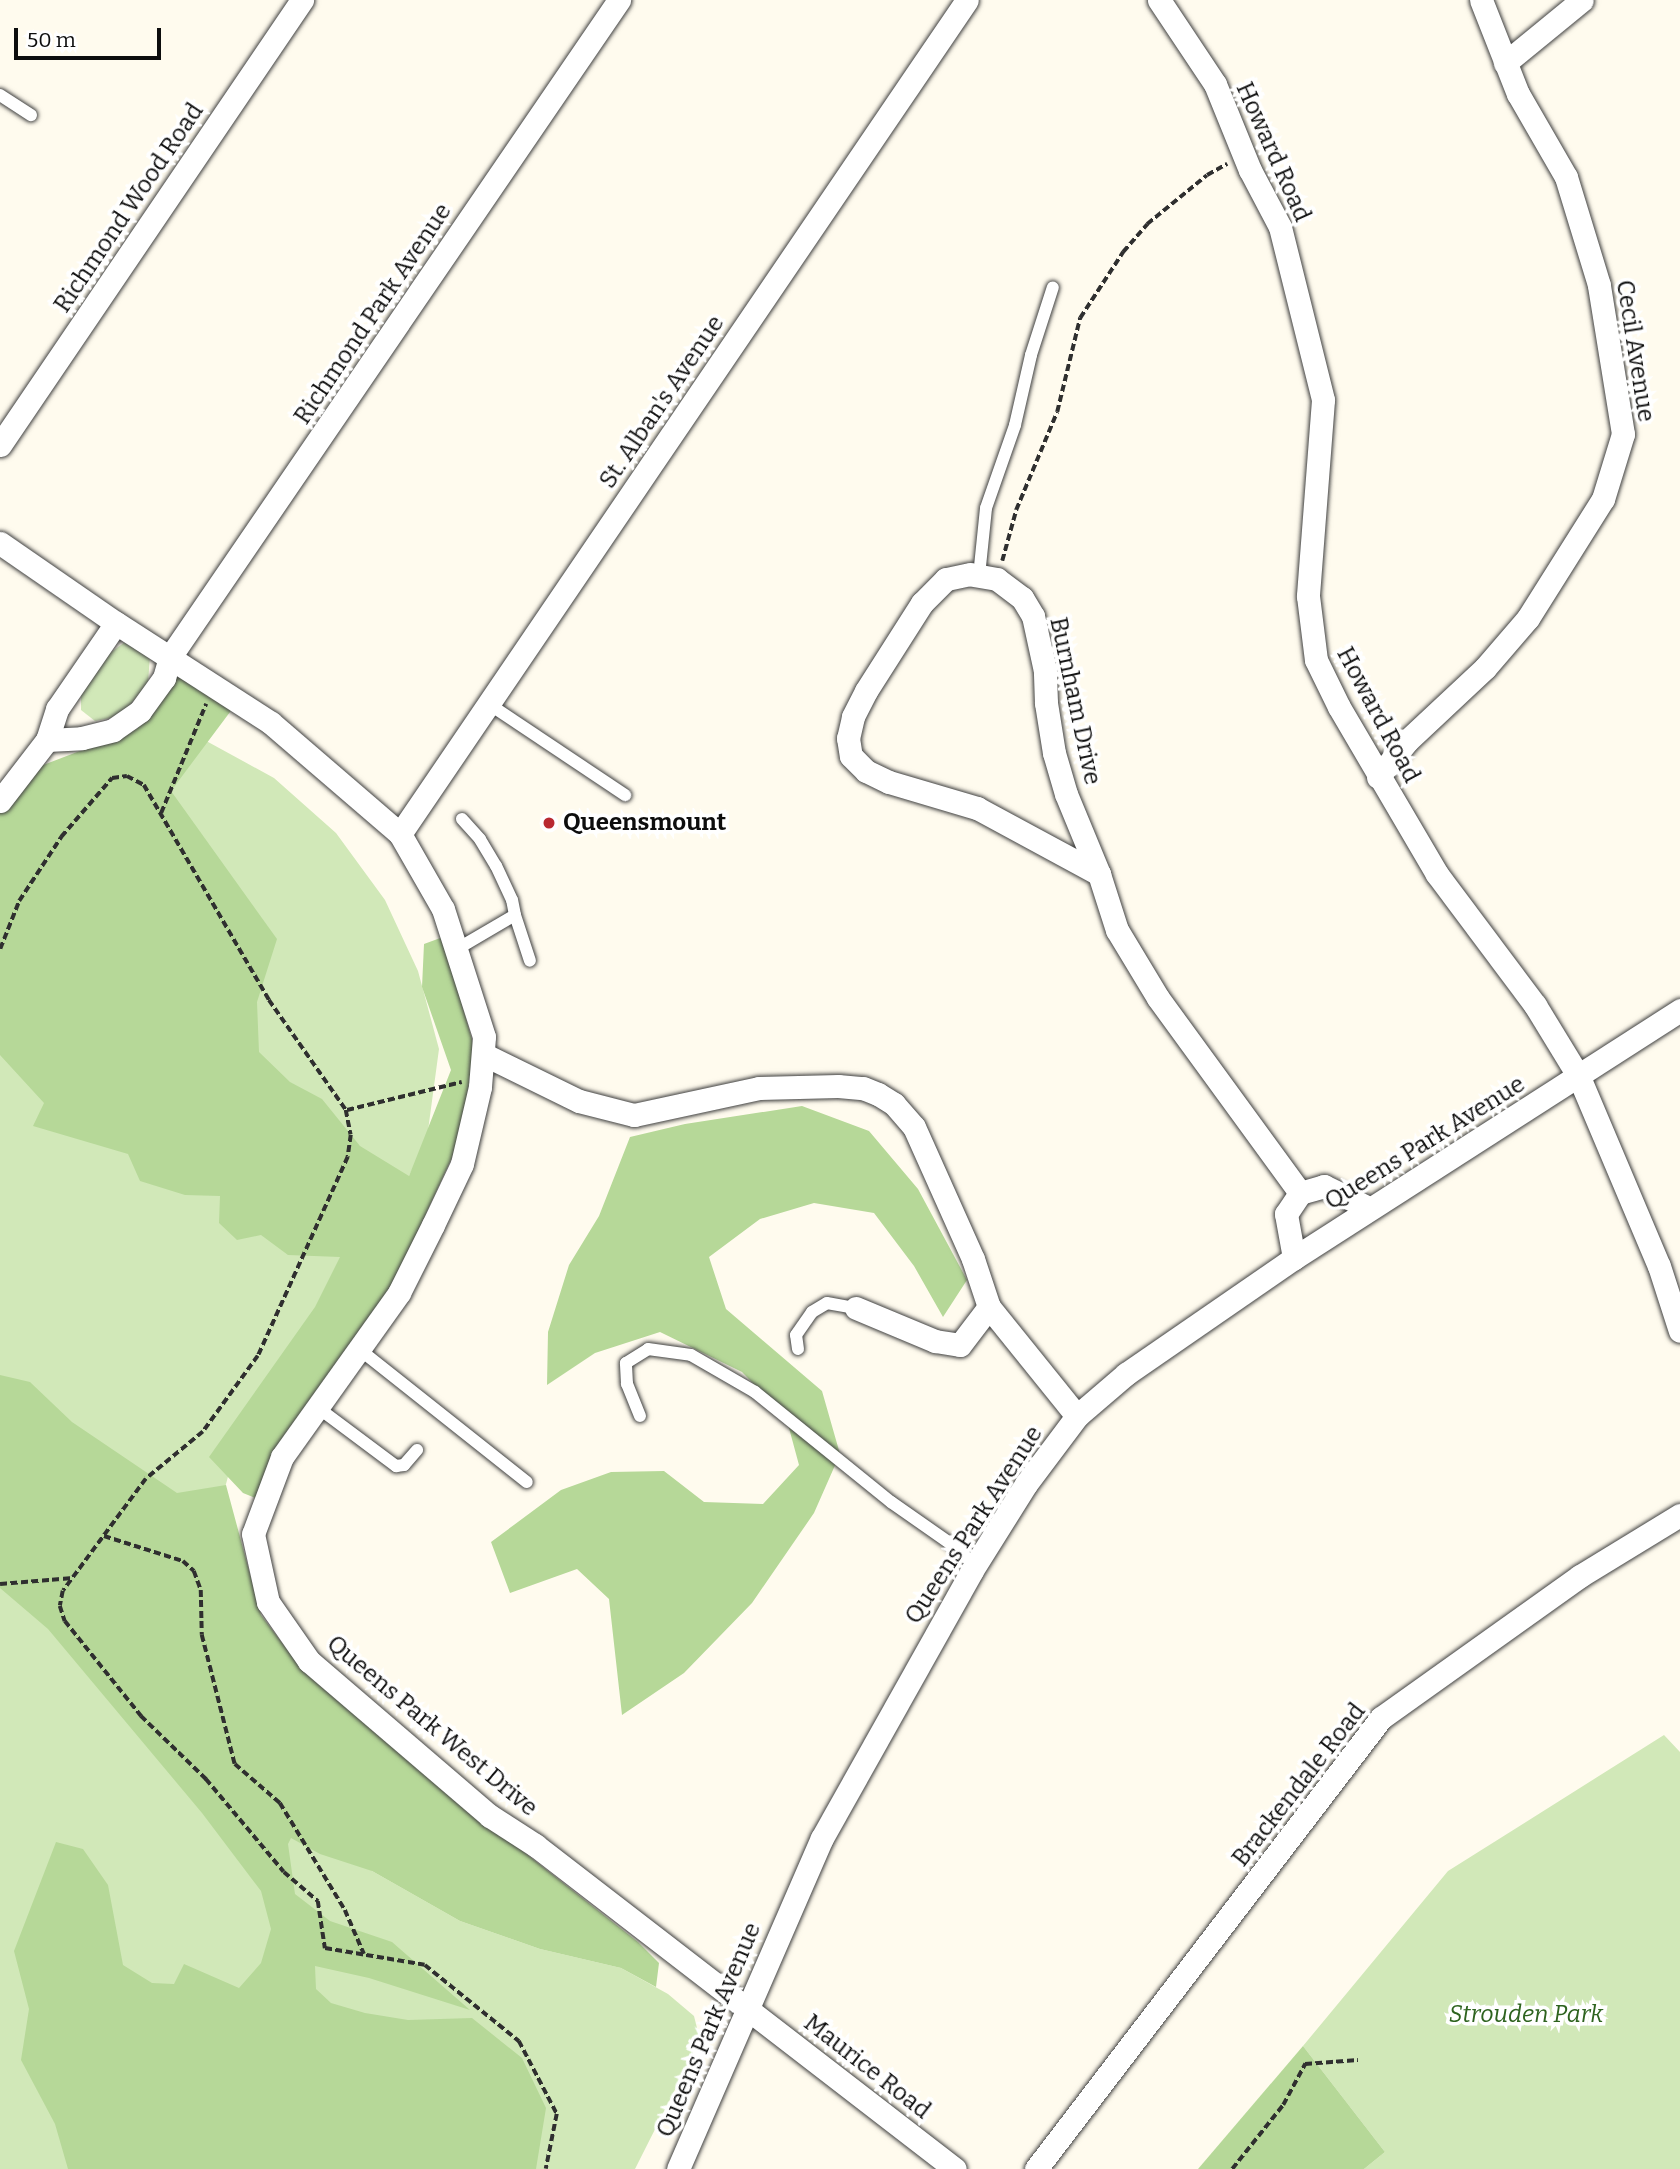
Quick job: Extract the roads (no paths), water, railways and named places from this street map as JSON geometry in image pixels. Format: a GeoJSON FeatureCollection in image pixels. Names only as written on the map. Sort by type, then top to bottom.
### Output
{"type":"FeatureCollection","features":[{"type":"Feature","properties":{"kind":"street","name":"Richmond Wood Road"},"geometry":{"type":"LineString","coordinates":[[0,444],[302,0]]}},
{"type":"Feature","properties":{"kind":"street","name":"Richmond Park Avenue"},"geometry":{"type":"LineString","coordinates":[[170,657],[619,0]]}},
{"type":"Feature","properties":{"kind":"street","name":"St. Alban's Avenue"},"geometry":{"type":"LineString","coordinates":[[400,834],[967,0]]}},
{"type":"Feature","properties":{"kind":"street","name":"Howard Road"},"geometry":{"type":"LineString","coordinates":[[1159,0],[1215,84],[1244,155],[1280,228],[1323,400],[1308,596],[1316,660],[1378,776],[1437,874],[1535,1005],[1579,1077],[1659,1266],[1680,1331]]}},
{"type":"Feature","properties":{"kind":"street","name":"Cecil Avenue"},"geometry":{"type":"LineString","coordinates":[[1378,776],[1407,741],[1485,668],[1528,618],[1603,499],[1623,434],[1599,285],[1566,177],[1518,94],[1481,0]]}},
{"type":"Feature","properties":{"kind":"street"},"geometry":{"type":"LineString","coordinates":[[1505,62],[1582,0]]}},
{"type":"Feature","properties":{"kind":"street","name":"Queens Park West Drive"},"geometry":{"type":"LineString","coordinates":[[0,543],[116,623],[271,723],[400,834],[443,909],[484,1037],[481,1077],[462,1164],[399,1293],[282,1457],[253,1534],[268,1602],[309,1661],[490,1815],[535,1845],[747,2007]]}},
{"type":"Feature","properties":{"kind":"street"},"geometry":{"type":"LineString","coordinates":[[988,577],[946,579],[922,603],[866,691],[853,717],[848,738],[851,756],[866,771],[889,782],[977,808],[1099,874]]}},
{"type":"Feature","properties":{"kind":"street","name":"Burnham Drive"},"geometry":{"type":"LineString","coordinates":[[988,577],[1022,598],[1033,616],[1044,661],[1046,703],[1054,753],[1066,794],[1099,874],[1117,930],[1158,998],[1300,1193]]}},
{"type":"Feature","properties":{"kind":"street"},"geometry":{"type":"LineString","coordinates":[[0,801],[47,740],[57,709],[116,623]]}},
{"type":"Feature","properties":{"kind":"street"},"geometry":{"type":"LineString","coordinates":[[47,740],[82,738],[126,724],[140,711],[164,678],[170,657]]}},
{"type":"Feature","properties":{"kind":"street","name":"Queens Park Avenue"},"geometry":{"type":"LineString","coordinates":[[678,2169],[822,1838],[975,1566],[1026,1484],[1077,1416],[1126,1374],[1294,1258],[1680,1010]]}},
{"type":"Feature","properties":{"kind":"street"},"geometry":{"type":"LineString","coordinates":[[482,1054],[579,1101],[634,1115],[759,1088],[838,1086],[863,1088],[878,1094],[894,1104],[914,1127],[973,1259],[989,1307],[1077,1416]]}},
{"type":"Feature","properties":{"kind":"street"},"geometry":{"type":"LineString","coordinates":[[1294,1258],[1286,1214],[1300,1193],[1324,1186],[1369,1208]]}},
{"type":"Feature","properties":{"kind":"street"},"geometry":{"type":"LineString","coordinates":[[856,1308],[935,1341],[960,1345],[989,1307]]}},
{"type":"Feature","properties":{"kind":"street","name":"Brackendale Road"},"geometry":{"type":"LineString","coordinates":[[1036,2169],[1381,1718],[1580,1576],[1680,1515]]}},
{"type":"Feature","properties":{"kind":"street","name":"Maurice Road"},"geometry":{"type":"LineString","coordinates":[[747,2007],[955,2169]]}},
{"type":"Feature","properties":{"kind":"lane"},"geometry":{"type":"LineString","coordinates":[[0,95],[31,114]]}},
{"type":"Feature","properties":{"kind":"lane"},"geometry":{"type":"LineString","coordinates":[[988,577],[986,508],[1015,425],[1031,355],[1053,287]]}},
{"type":"Feature","properties":{"kind":"lane"},"geometry":{"type":"LineString","coordinates":[[489,704],[625,795]]}},
{"type":"Feature","properties":{"kind":"lane"},"geometry":{"type":"LineString","coordinates":[[462,819],[480,839],[496,866],[512,900],[530,961]]}},
{"type":"Feature","properties":{"kind":"lane"},"geometry":{"type":"LineString","coordinates":[[457,949],[515,915]]}},
{"type":"Feature","properties":{"kind":"lane"},"geometry":{"type":"LineString","coordinates":[[798,1349],[796,1335],[812,1311],[827,1303],[856,1308]]}},
{"type":"Feature","properties":{"kind":"lane"},"geometry":{"type":"LineString","coordinates":[[359,1349],[527,1482]]}},
{"type":"Feature","properties":{"kind":"lane"},"geometry":{"type":"LineString","coordinates":[[640,1416],[627,1384],[626,1363],[648,1349],[691,1355],[755,1392],[891,1502],[958,1549],[975,1566]]}},
{"type":"Feature","properties":{"kind":"lane"},"geometry":{"type":"LineString","coordinates":[[317,1407],[396,1466],[404,1465],[417,1450]]}},
{"type":"Feature","properties":{"kind":"place","name":"Queensmount"},"geometry":{"type":"Point","coordinates":[549,823]}},
{"type":"Feature","properties":{"kind":"park label","name":"Strouden Park"},"geometry":{"type":"Point","coordinates":[1526,2015]}}]}
